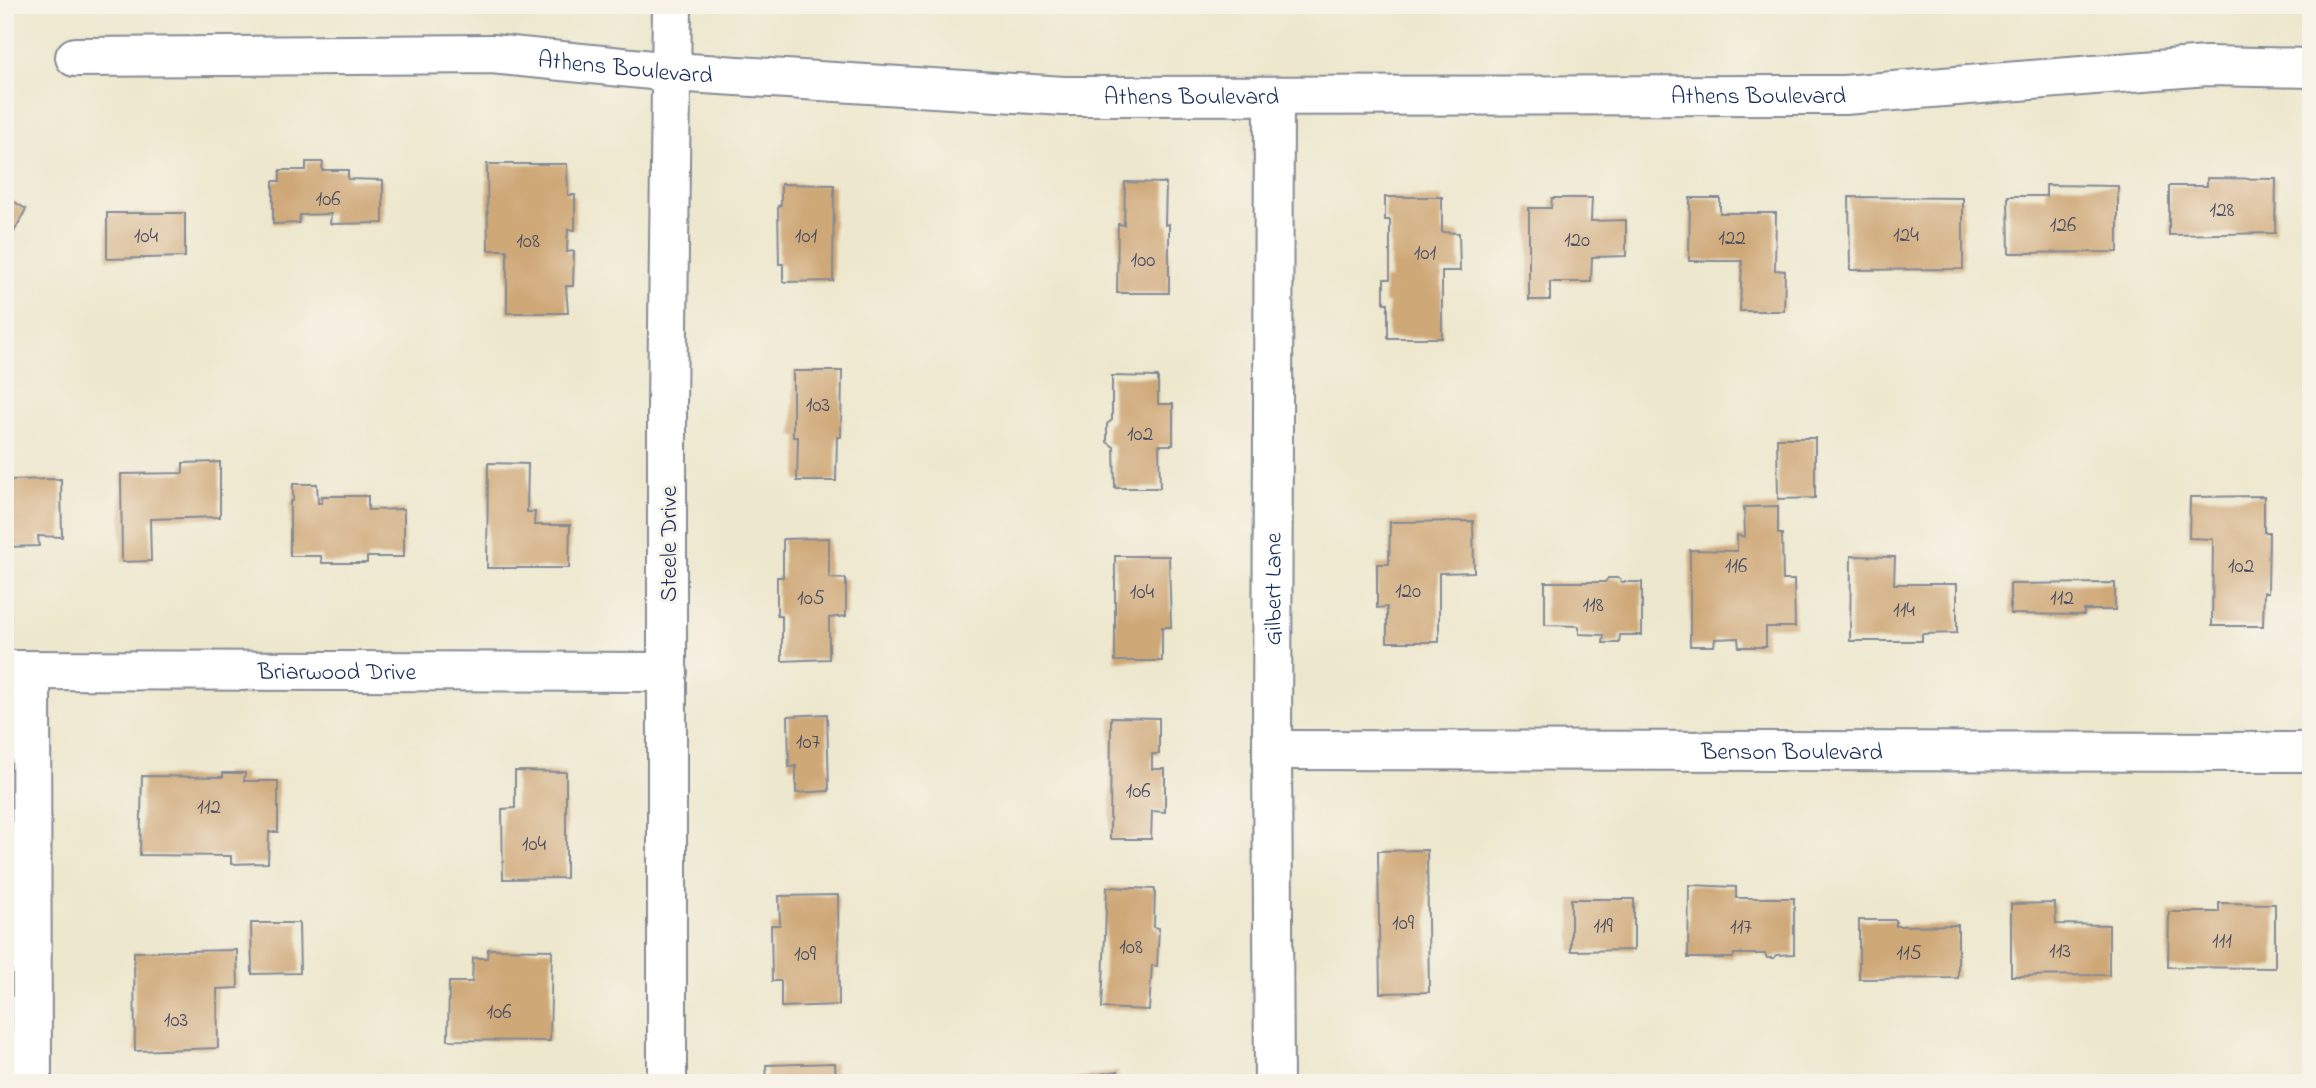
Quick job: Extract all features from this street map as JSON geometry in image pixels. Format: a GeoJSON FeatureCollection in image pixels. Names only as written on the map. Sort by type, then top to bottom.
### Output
{"type":"FeatureCollection","features":[{"type":"Feature","properties":{"kind":"street","name":"Steele Drive"},"geometry":{"type":"LineString","coordinates":[[667,1083],[667,407],[671,5]]}},
{"type":"Feature","properties":{"kind":"street","name":"Athens Boulevard"},"geometry":{"type":"LineString","coordinates":[[75,57],[492,54],[672,72],[1064,96],[1844,95],[2207,66],[2311,68]]}},
{"type":"Feature","properties":{"kind":"street","name":"Gilbert Lane"},"geometry":{"type":"LineString","coordinates":[[1274,96],[1274,1083]]}},
{"type":"Feature","properties":{"kind":"street","name":"Briarwood Drive"},"geometry":{"type":"LineString","coordinates":[[18,671],[668,672]]}},
{"type":"Feature","properties":{"kind":"street"},"geometry":{"type":"LineString","coordinates":[[18,671],[32,1083]]}},
{"type":"Feature","properties":{"kind":"street","name":"Benson Boulevard"},"geometry":{"type":"LineString","coordinates":[[1272,750],[2311,752]]}},
{"type":"Feature","properties":{"kind":"building"},"geometry":{"type":"Polygon","coordinates":[[[306,162],[323,162],[322,170],[348,170],[348,179],[383,180],[383,223],[330,224],[331,214],[300,215],[299,223],[273,224],[273,181],[280,181],[280,170],[306,170],[306,162]]]}},
{"type":"Feature","properties":{"kind":"building"},"geometry":{"type":"Polygon","coordinates":[[[487,164],[567,164],[568,195],[575,195],[575,230],[568,229],[567,252],[574,251],[573,286],[566,286],[568,313],[507,313],[507,250],[488,250],[487,164]]]}},
{"type":"Feature","properties":{"kind":"building"},"geometry":{"type":"Polygon","coordinates":[[[2207,178],[2276,179],[2275,233],[2169,235],[2169,186],[2207,186],[2207,178]]]}},
{"type":"Feature","properties":{"kind":"building"},"geometry":{"type":"Polygon","coordinates":[[[1125,182],[1166,183],[1165,225],[1169,224],[1169,293],[1117,293],[1118,224],[1124,225],[1125,182]]]}},
{"type":"Feature","properties":{"kind":"building"},"geometry":{"type":"Polygon","coordinates":[[[781,184],[834,185],[833,281],[783,282],[783,264],[779,264],[778,206],[781,205],[781,184]]]}},
{"type":"Feature","properties":{"kind":"building"},"geometry":{"type":"Polygon","coordinates":[[[2046,185],[2118,186],[2118,252],[2009,253],[2008,196],[2046,196],[2046,185]]]}},
{"type":"Feature","properties":{"kind":"building"},"geometry":{"type":"Polygon","coordinates":[[[5,196],[26,209],[5,249],[5,196]]]}},
{"type":"Feature","properties":{"kind":"building"},"geometry":{"type":"Polygon","coordinates":[[[1385,197],[1442,197],[1442,232],[1459,233],[1460,271],[1442,271],[1442,338],[1388,338],[1388,303],[1384,303],[1384,279],[1390,279],[1390,220],[1385,220],[1385,197]]]}},
{"type":"Feature","properties":{"kind":"building"},"geometry":{"type":"Polygon","coordinates":[[[1849,197],[1963,198],[1963,269],[1850,270],[1849,197]]]}},
{"type":"Feature","properties":{"kind":"building"},"geometry":{"type":"Polygon","coordinates":[[[1552,198],[1592,198],[1591,221],[1626,220],[1626,256],[1592,257],[1591,282],[1550,282],[1550,300],[1529,300],[1529,208],[1551,208],[1552,198]]]}},
{"type":"Feature","properties":{"kind":"building"},"geometry":{"type":"Polygon","coordinates":[[[1690,198],[1720,198],[1720,213],[1776,213],[1775,270],[1785,271],[1784,311],[1740,311],[1742,261],[1689,261],[1690,198]]]}},
{"type":"Feature","properties":{"kind":"building"},"geometry":{"type":"Polygon","coordinates":[[[107,213],[185,213],[185,257],[107,259],[107,213]]]}},
{"type":"Feature","properties":{"kind":"building"},"geometry":{"type":"Polygon","coordinates":[[[793,371],[842,371],[841,437],[837,437],[836,481],[797,481],[798,437],[793,437],[793,371]]]}},
{"type":"Feature","properties":{"kind":"building"},"geometry":{"type":"Polygon","coordinates":[[[1112,376],[1158,377],[1158,404],[1173,404],[1173,445],[1159,445],[1160,488],[1115,488],[1114,447],[1107,442],[1107,424],[1112,420],[1112,376]]]}},
{"type":"Feature","properties":{"kind":"building"},"geometry":{"type":"Polygon","coordinates":[[[1777,438],[1815,438],[1815,498],[1778,499],[1777,438]]]}},
{"type":"Feature","properties":{"kind":"building"},"geometry":{"type":"Polygon","coordinates":[[[220,462],[220,517],[150,519],[151,561],[122,562],[121,474],[183,473],[183,463],[220,462]]]}},
{"type":"Feature","properties":{"kind":"building"},"geometry":{"type":"Polygon","coordinates":[[[488,463],[528,464],[527,512],[535,512],[534,525],[570,525],[569,568],[487,568],[488,463]]]}},
{"type":"Feature","properties":{"kind":"building"},"geometry":{"type":"Polygon","coordinates":[[[61,479],[62,537],[38,536],[39,546],[5,547],[5,480],[61,479]]]}},
{"type":"Feature","properties":{"kind":"building"},"geometry":{"type":"Polygon","coordinates":[[[293,484],[317,484],[318,503],[322,503],[322,496],[368,496],[368,510],[404,509],[404,557],[367,557],[367,563],[322,563],[321,556],[290,556],[290,501],[293,501],[293,484]]]}},
{"type":"Feature","properties":{"kind":"building"},"geometry":{"type":"Polygon","coordinates":[[[2264,496],[2264,532],[2269,532],[2268,592],[2264,592],[2263,626],[2212,626],[2213,539],[2189,538],[2190,497],[2264,496]]]}},
{"type":"Feature","properties":{"kind":"building"},"geometry":{"type":"Polygon","coordinates":[[[1778,506],[1778,534],[1782,534],[1783,580],[1794,580],[1795,627],[1766,627],[1766,647],[1739,647],[1738,638],[1715,639],[1714,646],[1690,646],[1690,550],[1737,551],[1737,535],[1745,537],[1744,507],[1778,506]]]}},
{"type":"Feature","properties":{"kind":"building"},"geometry":{"type":"Polygon","coordinates":[[[1473,521],[1474,572],[1439,573],[1439,642],[1387,642],[1387,607],[1377,608],[1377,564],[1389,564],[1390,522],[1473,521]]]}},
{"type":"Feature","properties":{"kind":"building"},"geometry":{"type":"Polygon","coordinates":[[[829,538],[829,578],[846,579],[846,616],[829,618],[829,659],[782,661],[782,616],[777,616],[777,577],[783,577],[783,539],[829,538]]]}},
{"type":"Feature","properties":{"kind":"building"},"geometry":{"type":"Polygon","coordinates":[[[1115,556],[1169,556],[1171,627],[1162,627],[1162,661],[1115,661],[1115,556]]]}},
{"type":"Feature","properties":{"kind":"building"},"geometry":{"type":"Polygon","coordinates":[[[1851,556],[1895,557],[1894,584],[1957,584],[1957,633],[1922,634],[1922,641],[1850,641],[1851,556]]]}},
{"type":"Feature","properties":{"kind":"building"},"geometry":{"type":"Polygon","coordinates":[[[1608,578],[1618,578],[1622,582],[1642,582],[1642,635],[1620,635],[1619,643],[1603,643],[1604,635],[1579,634],[1579,626],[1545,625],[1545,582],[1605,582],[1608,578]]]}},
{"type":"Feature","properties":{"kind":"building"},"geometry":{"type":"Polygon","coordinates":[[[2115,583],[2115,610],[2084,610],[2084,615],[2010,614],[2010,584],[2115,583]]]}},
{"type":"Feature","properties":{"kind":"building"},"geometry":{"type":"Polygon","coordinates":[[[827,714],[829,791],[796,793],[796,766],[789,767],[788,716],[827,714]]]}},
{"type":"Feature","properties":{"kind":"building"},"geometry":{"type":"Polygon","coordinates":[[[1111,717],[1159,718],[1159,754],[1152,754],[1152,769],[1165,769],[1165,812],[1152,811],[1151,839],[1110,839],[1111,717]]]}},
{"type":"Feature","properties":{"kind":"building"},"geometry":{"type":"Polygon","coordinates":[[[515,771],[566,772],[566,878],[503,879],[502,809],[515,808],[515,771]]]}},
{"type":"Feature","properties":{"kind":"building"},"geometry":{"type":"Polygon","coordinates":[[[223,773],[245,773],[244,781],[278,781],[278,832],[269,832],[268,863],[231,864],[231,856],[140,855],[142,776],[223,777],[223,773]]]}},
{"type":"Feature","properties":{"kind":"building"},"geometry":{"type":"Polygon","coordinates":[[[1427,850],[1429,992],[1380,993],[1378,851],[1427,850]]]}},
{"type":"Feature","properties":{"kind":"building"},"geometry":{"type":"Polygon","coordinates":[[[1689,885],[1736,887],[1736,898],[1794,898],[1794,954],[1777,955],[1774,958],[1767,958],[1765,954],[1734,954],[1733,958],[1688,958],[1689,885]]]}},
{"type":"Feature","properties":{"kind":"building"},"geometry":{"type":"Polygon","coordinates":[[[1107,887],[1155,889],[1154,927],[1159,928],[1157,966],[1152,965],[1149,1010],[1102,1008],[1107,887]]]}},
{"type":"Feature","properties":{"kind":"building"},"geometry":{"type":"Polygon","coordinates":[[[838,895],[839,1005],[781,1007],[781,981],[772,981],[771,925],[780,925],[779,896],[838,895]]]}},
{"type":"Feature","properties":{"kind":"building"},"geometry":{"type":"Polygon","coordinates":[[[1571,899],[1634,899],[1634,950],[1571,951],[1571,899]]]}},
{"type":"Feature","properties":{"kind":"building"},"geometry":{"type":"Polygon","coordinates":[[[2055,903],[2056,924],[2109,925],[2109,975],[2011,976],[2011,904],[2055,903]]]}},
{"type":"Feature","properties":{"kind":"building"},"geometry":{"type":"Polygon","coordinates":[[[2219,903],[2275,904],[2275,968],[2168,967],[2169,912],[2219,912],[2219,903]]]}},
{"type":"Feature","properties":{"kind":"building"},"geometry":{"type":"Polygon","coordinates":[[[1859,920],[1896,920],[1896,926],[1958,925],[1958,978],[1859,979],[1859,920]]]}},
{"type":"Feature","properties":{"kind":"building"},"geometry":{"type":"Polygon","coordinates":[[[251,923],[299,923],[300,973],[252,974],[251,923]]]}},
{"type":"Feature","properties":{"kind":"building"},"geometry":{"type":"Polygon","coordinates":[[[488,949],[552,950],[550,1041],[448,1040],[449,982],[472,982],[473,958],[487,958],[488,949]]]}},
{"type":"Feature","properties":{"kind":"building"},"geometry":{"type":"Polygon","coordinates":[[[237,950],[238,988],[217,989],[218,1048],[135,1051],[134,952],[237,950]]]}},
{"type":"Feature","properties":{"kind":"building"},"geometry":{"type":"Polygon","coordinates":[[[835,1063],[836,1083],[767,1083],[766,1065],[835,1063]]]}},
{"type":"Feature","properties":{"kind":"building"},"geometry":{"type":"Polygon","coordinates":[[[1118,1071],[1119,1083],[1068,1083],[1067,1079],[1118,1071]]]}}]}
